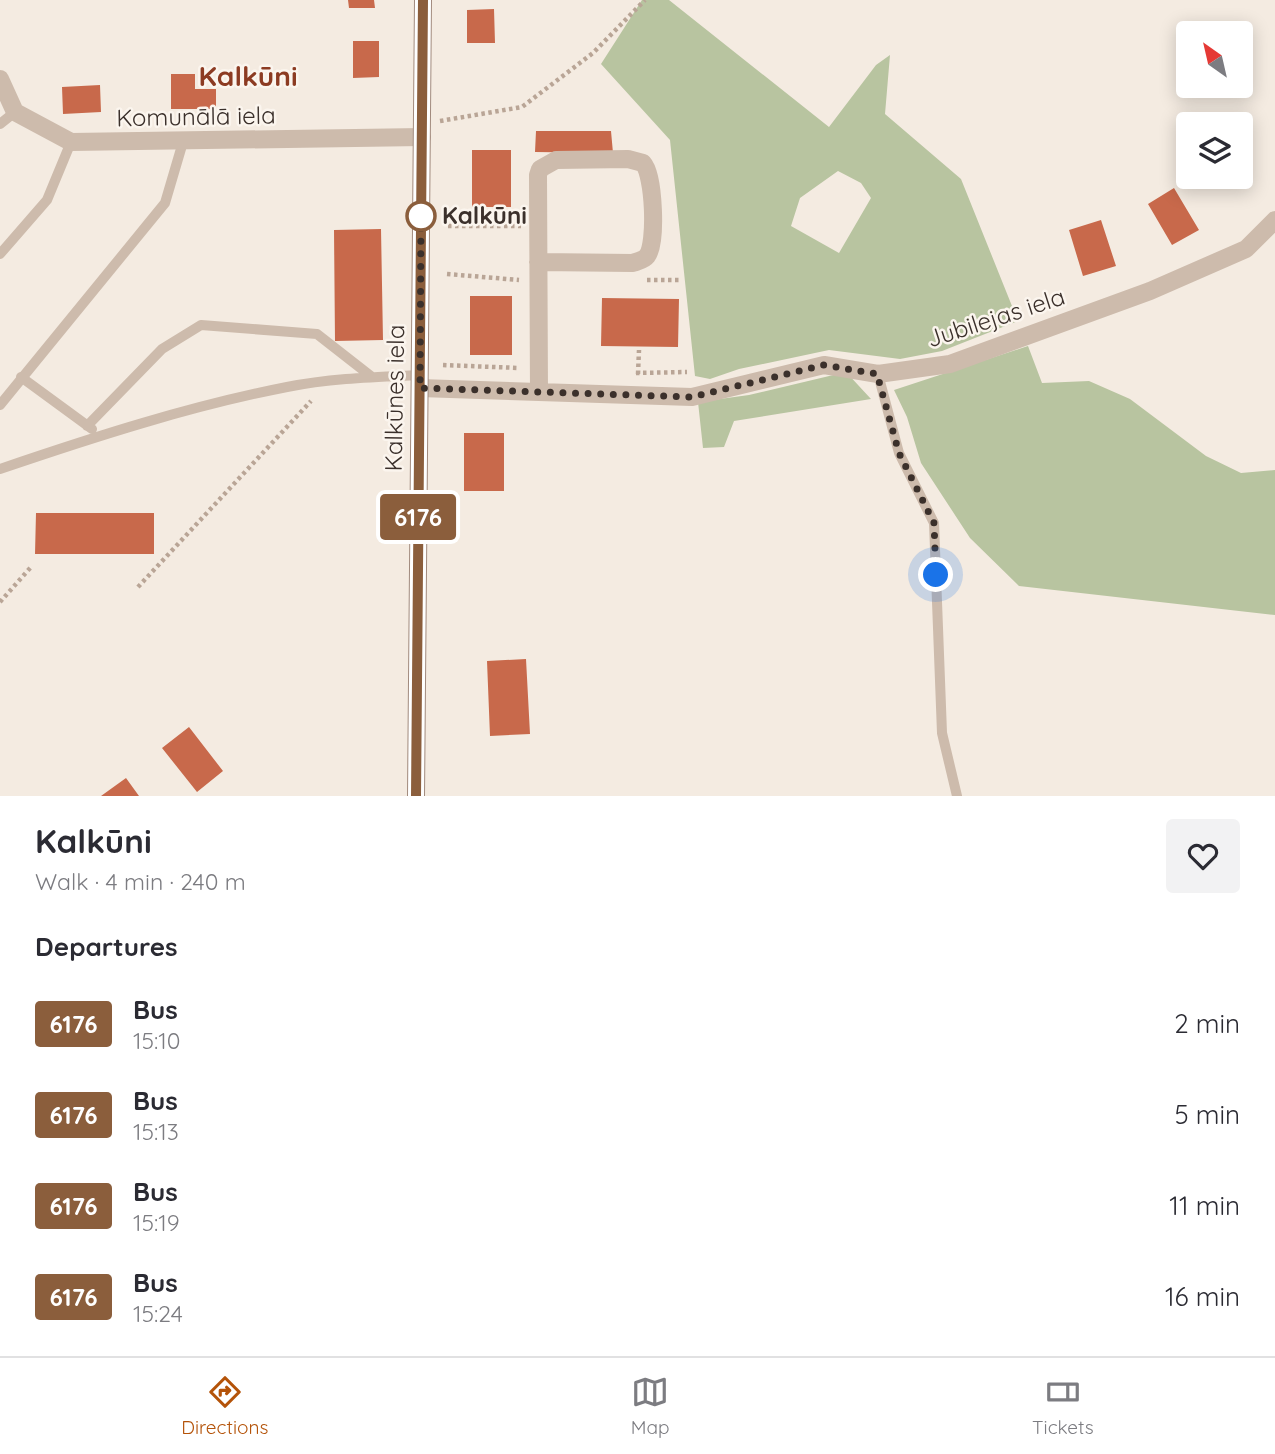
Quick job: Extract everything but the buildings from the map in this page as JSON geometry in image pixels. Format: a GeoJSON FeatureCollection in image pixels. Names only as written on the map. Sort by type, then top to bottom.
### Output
{"type":"FeatureCollection","features":[{"type":"Feature","properties":{"kind":"main road","name":"Kalkūnes iela"},"geometry":{"type":"LineString","coordinates":[[416,796],[423,0]]}},
{"type":"Feature","properties":{"kind":"street"},"geometry":{"type":"LineString","coordinates":[[0,79],[15,112]]}},
{"type":"Feature","properties":{"kind":"street","name":"Komunālā iela"},"geometry":{"type":"LineString","coordinates":[[15,112],[71,142],[183,142],[422,131]]}},
{"type":"Feature","properties":{"kind":"street"},"geometry":{"type":"LineString","coordinates":[[538,262],[633,263],[646,258],[652,247],[652,185],[647,168],[637,159],[556,160],[545,165],[538,176],[538,262],[539,392]]}},
{"type":"Feature","properties":{"kind":"street","name":"Jubilejas iela"},"geometry":{"type":"LineString","coordinates":[[420,382],[539,392],[692,397],[824,365],[877,374],[950,364],[1150,291],[1246,249],[1275,220]]}},
{"type":"Feature","properties":{"kind":"lane"},"geometry":{"type":"LineString","coordinates":[[0,124],[15,112]]}},
{"type":"Feature","properties":{"kind":"lane"},"geometry":{"type":"LineString","coordinates":[[0,254],[47,200],[71,142]]}},
{"type":"Feature","properties":{"kind":"lane"},"geometry":{"type":"LineString","coordinates":[[0,405],[165,203],[183,142]]}},
{"type":"Feature","properties":{"kind":"lane"},"geometry":{"type":"LineString","coordinates":[[87,426],[162,349],[201,325],[317,334],[372,377]]}},
{"type":"Feature","properties":{"kind":"lane"},"geometry":{"type":"LineString","coordinates":[[877,374],[899,453],[934,523],[942,733],[957,796]]}},
{"type":"Feature","properties":{"kind":"lane"},"geometry":{"type":"LineString","coordinates":[[21,377],[100,435]]}},
{"type":"Feature","properties":{"kind":"lane"},"geometry":{"type":"LineString","coordinates":[[0,469],[100,435],[287,387],[372,377],[420,382]]}},
{"type":"Feature","properties":{"kind":"path"},"geometry":{"type":"LineString","coordinates":[[422,131],[522,107],[593,53],[645,0]]}},
{"type":"Feature","properties":{"kind":"path"},"geometry":{"type":"LineString","coordinates":[[448,226],[538,225]]}},
{"type":"Feature","properties":{"kind":"path"},"geometry":{"type":"LineString","coordinates":[[443,365],[539,369]]}},
{"type":"Feature","properties":{"kind":"path"},"geometry":{"type":"LineString","coordinates":[[625,373],[688,372]]}},
{"type":"Feature","properties":{"kind":"path"},"geometry":{"type":"LineString","coordinates":[[138,587],[330,381]]}},
{"type":"Feature","properties":{"kind":"path"},"geometry":{"type":"LineString","coordinates":[[0,602],[31,567]]}},
{"type":"Feature","properties":{"kind":"green space"},"geometry":{"type":"Polygon","coordinates":[[[642,0],[669,0],[829,127],[876,65],[890,55],[885,114],[961,179],[1018,321],[942,351],[900,359],[829,350],[739,369],[710,379],[695,376],[670,140],[601,64],[642,0]],[[838,171],[800,198],[791,226],[839,253],[871,198],[861,183],[838,171]]]}},
{"type":"Feature","properties":{"kind":"green space"},"geometry":{"type":"Polygon","coordinates":[[[1028,346],[1042,383],[1089,381],[1130,399],[1206,456],[1241,473],[1275,470],[1275,615],[1019,586],[970,538],[921,463],[907,417],[894,390],[1028,346]]]}},
{"type":"Feature","properties":{"kind":"green space"},"geometry":{"type":"Polygon","coordinates":[[[846,372],[871,399],[734,421],[724,447],[703,448],[698,402],[749,395],[846,372]]]}},
{"type":"Feature","properties":{"kind":"bus line","name":"6176"},"geometry":{"type":"LineString","coordinates":[[416,796],[423,0]]}},
{"type":"Feature","properties":{"kind":"place","name":"Kalkūni"},"geometry":{"type":"Point","coordinates":[421,216]}},
{"type":"Feature","properties":{"kind":"district","name":"Kalkūni"},"geometry":{"type":"Point","coordinates":[248,76]}},
{"type":"Feature","properties":{"kind":"route"},"geometry":{"type":"LineString","coordinates":[[421,216],[420,388],[692,397],[824,365],[877,374],[899,453],[934,523],[936,575]]}}]}
